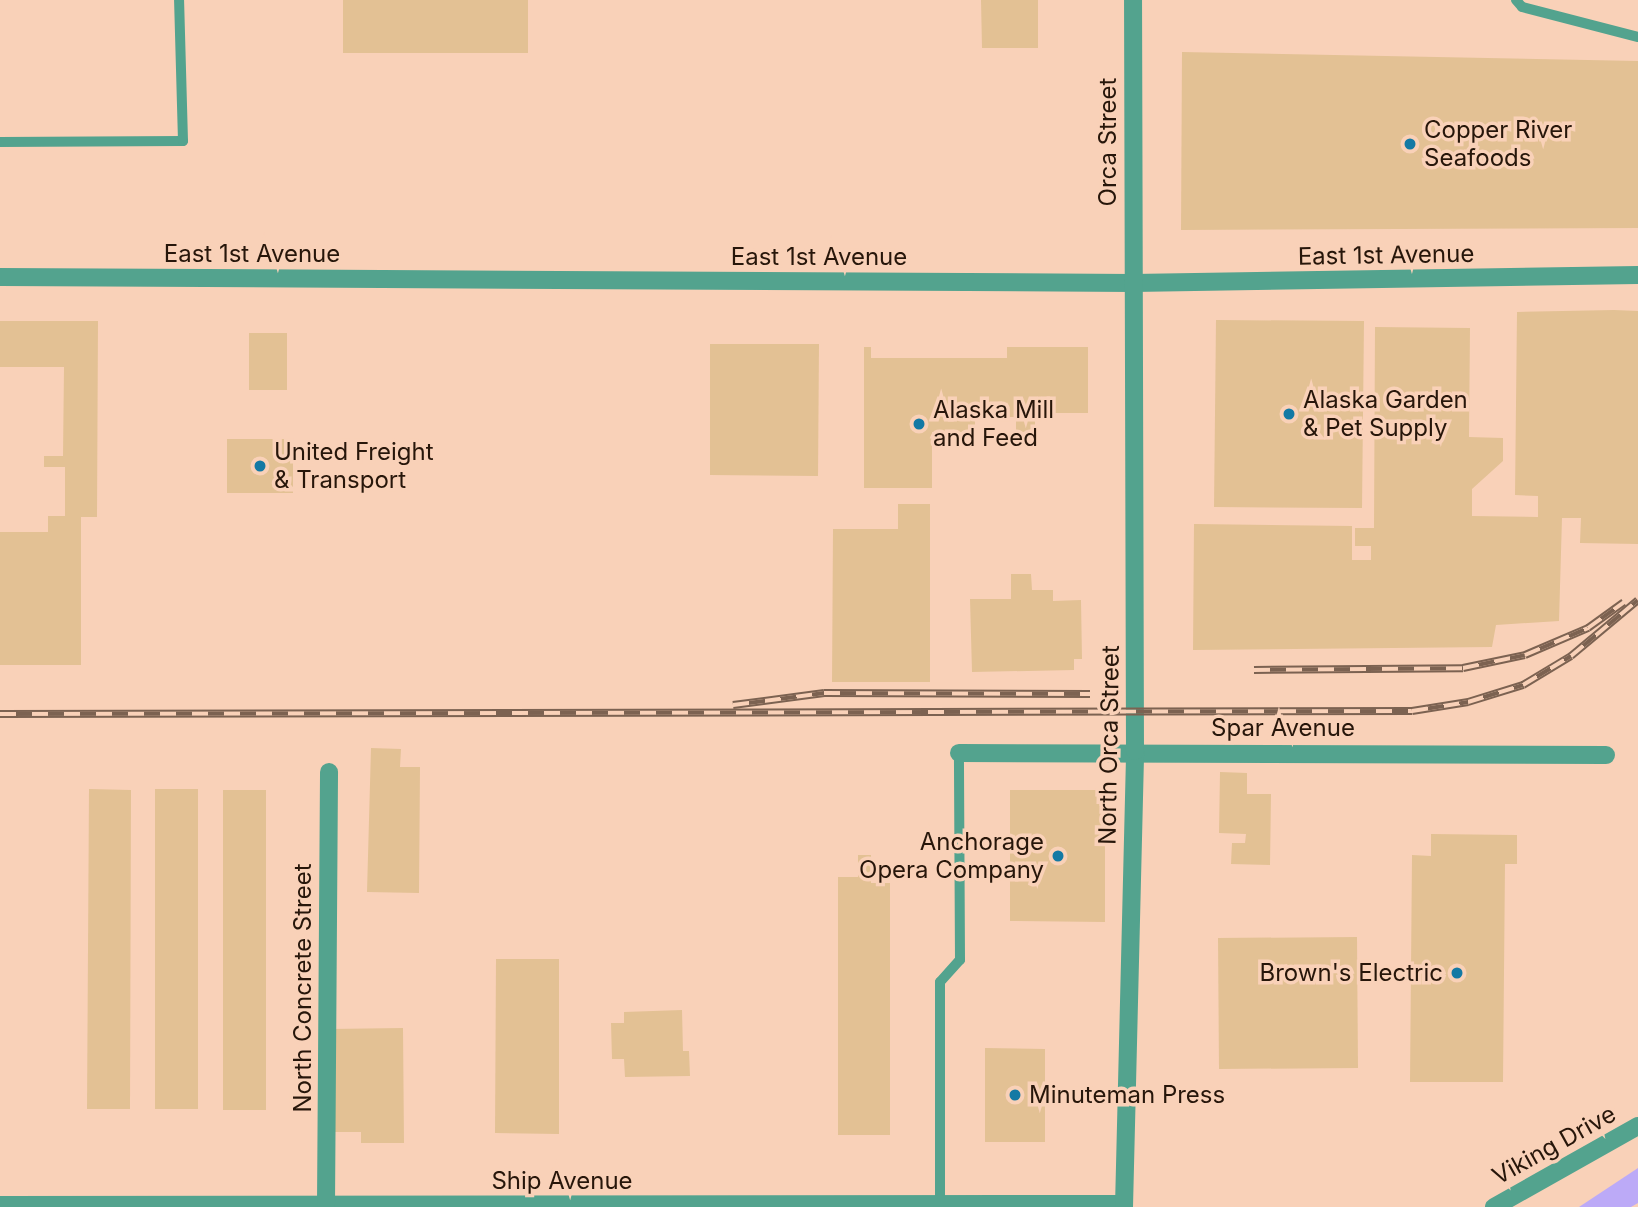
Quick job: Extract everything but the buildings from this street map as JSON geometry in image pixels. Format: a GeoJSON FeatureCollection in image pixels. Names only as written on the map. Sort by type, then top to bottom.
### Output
{"type":"FeatureCollection","features":[{"type":"Feature","properties":{"kind":"street","name":"Orca Street"},"geometry":{"type":"LineString","coordinates":[[1133,0],[1133,284]]}},
{"type":"Feature","properties":{"kind":"street","name":"East 1st Avenue"},"geometry":{"type":"LineString","coordinates":[[0,277],[1133,284],[1638,275]]}},
{"type":"Feature","properties":{"kind":"street","name":"North Orca Street"},"geometry":{"type":"LineString","coordinates":[[1124,1206],[1135,751],[1133,284]]}},
{"type":"Feature","properties":{"kind":"street","name":"Spar Avenue"},"geometry":{"type":"LineString","coordinates":[[960,753],[1135,751],[1606,755]]}},
{"type":"Feature","properties":{"kind":"street","name":"North Concrete Street"},"geometry":{"type":"LineString","coordinates":[[326,1205],[329,772]]}},
{"type":"Feature","properties":{"kind":"street","name":"Viking Drive"},"geometry":{"type":"LineString","coordinates":[[1494,1207],[1638,1126]]}},
{"type":"Feature","properties":{"kind":"street","name":"Ship Avenue"},"geometry":{"type":"LineString","coordinates":[[0,1206],[1124,1206]]}},
{"type":"Feature","properties":{"kind":"lane"},"geometry":{"type":"LineString","coordinates":[[0,142],[183,141],[179,0]]}},
{"type":"Feature","properties":{"kind":"lane"},"geometry":{"type":"LineString","coordinates":[[1516,0],[1522,7],[1638,37]]}},
{"type":"Feature","properties":{"kind":"lane"},"geometry":{"type":"LineString","coordinates":[[940,1205],[940,982],[960,960],[960,753]]}},
{"type":"Feature","properties":{"kind":"shaded area"},"geometry":{"type":"Polygon","coordinates":[[[1638,1168],[1638,1203],[1631,1207],[1579,1207],[1638,1168]]]}},
{"type":"Feature","properties":{"kind":"railway"},"geometry":{"type":"LineString","coordinates":[[0,714],[1412,711],[1468,702],[1523,685],[1571,656],[1638,600]]}},
{"type":"Feature","properties":{"kind":"railway"},"geometry":{"type":"LineString","coordinates":[[1254,670],[1463,668],[1525,655],[1588,628],[1624,602]]}},
{"type":"Feature","properties":{"kind":"railway"},"geometry":{"type":"LineString","coordinates":[[733,705],[824,693],[1090,694]]}},
{"type":"Feature","properties":{"kind":"place","name":"Copper River Seafoods"},"geometry":{"type":"Point","coordinates":[1410,144]}},
{"type":"Feature","properties":{"kind":"place","name":"Alaska Garden & Pet Supply"},"geometry":{"type":"Point","coordinates":[1289,414]}},
{"type":"Feature","properties":{"kind":"place","name":"Alaska Mill and Feed"},"geometry":{"type":"Point","coordinates":[919,424]}},
{"type":"Feature","properties":{"kind":"place","name":"United Freight & Transport"},"geometry":{"type":"Point","coordinates":[260,466]}},
{"type":"Feature","properties":{"kind":"place","name":"Anchorage Opera Company"},"geometry":{"type":"Point","coordinates":[1058,856]}},
{"type":"Feature","properties":{"kind":"place","name":"Brown's Electric"},"geometry":{"type":"Point","coordinates":[1457,973]}},
{"type":"Feature","properties":{"kind":"place","name":"Minuteman Press"},"geometry":{"type":"Point","coordinates":[1015,1095]}}]}
